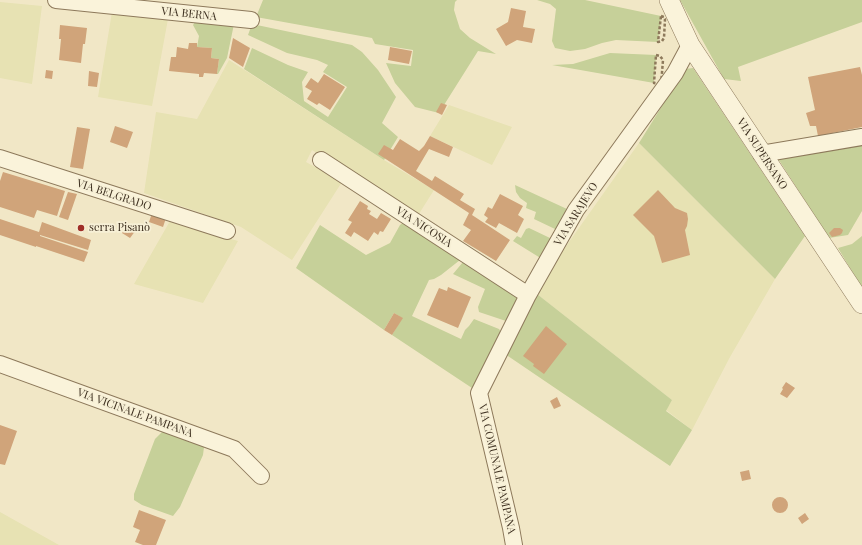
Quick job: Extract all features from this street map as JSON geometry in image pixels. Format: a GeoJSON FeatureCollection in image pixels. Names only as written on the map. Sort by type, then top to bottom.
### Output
{"type":"FeatureCollection","features":[{"type":"Feature","properties":{"kind":"street","name":"VIA BERNA"},"geometry":{"type":"LineString","coordinates":[[56,0],[251,20]]}},
{"type":"Feature","properties":{"kind":"street","name":"VIA SUPERSANO"},"geometry":{"type":"LineString","coordinates":[[667,8],[761,154],[862,304]]}},
{"type":"Feature","properties":{"kind":"street","name":"VIA SARAJEVO"},"geometry":{"type":"LineString","coordinates":[[479,393],[528,295],[576,210],[674,73],[690,45]]}},
{"type":"Feature","properties":{"kind":"street"},"geometry":{"type":"LineString","coordinates":[[761,154],[862,137]]}},
{"type":"Feature","properties":{"kind":"street","name":"VIA BELGRADO"},"geometry":{"type":"LineString","coordinates":[[0,158],[227,231]]}},
{"type":"Feature","properties":{"kind":"street","name":"VIA NICOSIA"},"geometry":{"type":"LineString","coordinates":[[321,160],[528,295]]}},
{"type":"Feature","properties":{"kind":"street","name":"VIA VICINALE PAMPANA"},"geometry":{"type":"LineString","coordinates":[[0,364],[234,449],[261,476]]}},
{"type":"Feature","properties":{"kind":"street","name":"VIA COMUNALE PAMPANA"},"geometry":{"type":"LineString","coordinates":[[479,393],[514,545]]}},
{"type":"Feature","properties":{"kind":"path"},"geometry":{"type":"LineString","coordinates":[[667,8],[664,38],[662,41],[658,42],[661,16],[667,8]]}},
{"type":"Feature","properties":{"kind":"shaded area"},"geometry":{"type":"Polygon","coordinates":[[[0,2],[42,6],[32,84],[0,78],[0,2]]]}},
{"type":"Feature","properties":{"kind":"shaded area"},"geometry":{"type":"Polygon","coordinates":[[[112,12],[168,19],[152,106],[98,97],[112,12]]]}},
{"type":"Feature","properties":{"kind":"shaded area"},"geometry":{"type":"Polygon","coordinates":[[[229,60],[384,160],[434,190],[417,217],[312,150],[306,162],[342,182],[292,260],[241,227],[144,193],[156,112],[197,119],[229,60]]]}},
{"type":"Feature","properties":{"kind":"shaded area"},"geometry":{"type":"Polygon","coordinates":[[[449,105],[512,127],[492,165],[430,136],[449,105]]]}},
{"type":"Feature","properties":{"kind":"shaded area"},"geometry":{"type":"Polygon","coordinates":[[[639,143],[775,279],[730,357],[692,430],[666,410],[672,400],[537,294],[562,252],[639,143]]]}},
{"type":"Feature","properties":{"kind":"shaded area"},"geometry":{"type":"Polygon","coordinates":[[[170,221],[238,241],[203,303],[134,284],[170,221]]]}},
{"type":"Feature","properties":{"kind":"shaded area"},"geometry":{"type":"Polygon","coordinates":[[[0,512],[59,545],[0,545],[0,512]]]}},
{"type":"Feature","properties":{"kind":"green space"},"geometry":{"type":"Polygon","coordinates":[[[263,0],[457,0],[455,2],[454,10],[460,29],[470,38],[496,54],[478,51],[439,113],[415,107],[395,83],[386,63],[411,66],[413,50],[375,44],[372,38],[256,17],[263,0]]]}},
{"type":"Feature","properties":{"kind":"green space"},"geometry":{"type":"Polygon","coordinates":[[[537,0],[585,0],[661,16],[658,42],[616,40],[585,49],[570,51],[555,48],[552,41],[556,9],[550,4],[537,0]]]}},
{"type":"Feature","properties":{"kind":"green space"},"geometry":{"type":"Polygon","coordinates":[[[680,0],[862,0],[862,22],[738,67],[741,81],[724,79],[680,0]]]}},
{"type":"Feature","properties":{"kind":"green space"},"geometry":{"type":"Polygon","coordinates":[[[195,22],[234,24],[227,58],[218,74],[219,59],[211,58],[212,48],[197,47],[199,36],[193,25],[195,22]]]}},
{"type":"Feature","properties":{"kind":"green space"},"geometry":{"type":"Polygon","coordinates":[[[252,24],[352,45],[362,52],[378,70],[396,97],[382,123],[398,137],[384,160],[244,69],[252,48],[288,65],[308,72],[302,82],[304,101],[328,117],[347,87],[323,72],[328,65],[317,60],[287,53],[248,35],[252,24]]]}},
{"type":"Feature","properties":{"kind":"green space"},"geometry":{"type":"Polygon","coordinates":[[[610,53],[656,55],[654,83],[552,65],[573,64],[610,53]]]}},
{"type":"Feature","properties":{"kind":"green space"},"geometry":{"type":"Polygon","coordinates":[[[693,68],[805,236],[775,279],[639,143],[685,69],[693,68]]]}},
{"type":"Feature","properties":{"kind":"green space"},"geometry":{"type":"Polygon","coordinates":[[[862,142],[862,211],[848,235],[829,238],[777,157],[862,142]]]}},
{"type":"Feature","properties":{"kind":"green space"},"geometry":{"type":"Polygon","coordinates":[[[515,185],[567,209],[569,212],[560,229],[555,229],[534,219],[536,212],[526,208],[527,203],[520,198],[516,192],[515,185]]]}},
{"type":"Feature","properties":{"kind":"green space"},"geometry":{"type":"Polygon","coordinates":[[[405,221],[460,260],[441,275],[429,280],[412,316],[461,339],[465,330],[474,319],[499,329],[501,332],[472,388],[392,335],[402,318],[394,313],[384,330],[296,268],[320,225],[366,255],[390,243],[400,225],[405,221]]]}},
{"type":"Feature","properties":{"kind":"green space"},"geometry":{"type":"Polygon","coordinates":[[[529,228],[550,238],[552,241],[542,259],[513,241],[517,236],[521,238],[526,229],[529,228]]]}},
{"type":"Feature","properties":{"kind":"green space"},"geometry":{"type":"Polygon","coordinates":[[[862,236],[862,288],[838,248],[852,244],[862,236]]]}},
{"type":"Feature","properties":{"kind":"green space"},"geometry":{"type":"Polygon","coordinates":[[[463,262],[519,294],[506,321],[479,312],[478,307],[485,289],[453,274],[463,262]]]}},
{"type":"Feature","properties":{"kind":"green space"},"geometry":{"type":"Polygon","coordinates":[[[537,294],[672,400],[666,411],[692,430],[670,466],[505,354],[537,294]]]}},
{"type":"Feature","properties":{"kind":"green space"},"geometry":{"type":"Polygon","coordinates":[[[163,431],[204,447],[203,455],[180,507],[173,516],[142,505],[134,500],[134,494],[155,439],[163,431]]]}},
{"type":"Feature","properties":{"kind":"building"},"geometry":{"type":"Polygon","coordinates":[[[511,8],[526,11],[523,27],[535,29],[532,43],[517,40],[506,46],[496,29],[508,22],[511,8]]]}},
{"type":"Feature","properties":{"kind":"building"},"geometry":{"type":"Polygon","coordinates":[[[60,25],[87,28],[85,44],[83,44],[81,63],[59,60],[61,39],[59,39],[60,25]]]}},
{"type":"Feature","properties":{"kind":"building"},"geometry":{"type":"Polygon","coordinates":[[[233,38],[250,48],[243,67],[229,58],[233,38]]]}},
{"type":"Feature","properties":{"kind":"building"},"geometry":{"type":"Polygon","coordinates":[[[189,43],[197,43],[197,47],[212,48],[211,58],[219,59],[217,74],[204,73],[203,77],[199,77],[199,74],[169,71],[171,57],[176,57],[177,47],[188,49],[189,43]]]}},
{"type":"Feature","properties":{"kind":"building"},"geometry":{"type":"Polygon","coordinates":[[[390,47],[412,51],[409,64],[388,60],[390,47]]]}},
{"type":"Feature","properties":{"kind":"building"},"geometry":{"type":"Polygon","coordinates":[[[860,67],[862,75],[862,127],[818,136],[816,126],[810,126],[806,113],[815,110],[808,77],[860,67]]]}},
{"type":"Feature","properties":{"kind":"building"},"geometry":{"type":"Polygon","coordinates":[[[46,70],[53,71],[52,79],[45,78],[46,70]]]}},
{"type":"Feature","properties":{"kind":"building"},"geometry":{"type":"Polygon","coordinates":[[[89,71],[99,73],[97,87],[88,86],[89,71]]]}},
{"type":"Feature","properties":{"kind":"building"},"geometry":{"type":"Polygon","coordinates":[[[324,74],[345,87],[330,110],[319,103],[317,105],[307,99],[312,91],[305,87],[311,78],[318,83],[324,74]]]}},
{"type":"Feature","properties":{"kind":"building"},"geometry":{"type":"Polygon","coordinates":[[[441,103],[447,105],[442,115],[436,112],[441,103]]]}},
{"type":"Feature","properties":{"kind":"building"},"geometry":{"type":"Polygon","coordinates":[[[115,126],[133,132],[127,148],[110,142],[115,126]]]}},
{"type":"Feature","properties":{"kind":"building"},"geometry":{"type":"Polygon","coordinates":[[[77,127],[90,129],[83,169],[70,167],[77,127]]]}},
{"type":"Feature","properties":{"kind":"building"},"geometry":{"type":"Polygon","coordinates":[[[430,136],[453,147],[449,157],[429,149],[416,171],[432,181],[435,176],[464,194],[460,200],[475,209],[472,215],[510,240],[496,261],[463,241],[471,230],[463,225],[469,213],[378,154],[384,145],[393,150],[400,139],[419,151],[430,136]]]}},
{"type":"Feature","properties":{"kind":"building"},"geometry":{"type":"Polygon","coordinates":[[[3,172],[65,191],[57,216],[37,210],[34,218],[0,207],[0,181],[3,172]]]}},
{"type":"Feature","properties":{"kind":"building"},"geometry":{"type":"Polygon","coordinates":[[[658,190],[675,208],[687,213],[688,219],[685,230],[690,255],[662,263],[654,236],[633,215],[658,190]]]}},
{"type":"Feature","properties":{"kind":"building"},"geometry":{"type":"Polygon","coordinates":[[[68,192],[77,194],[68,220],[59,217],[68,192]]]}},
{"type":"Feature","properties":{"kind":"building"},"geometry":{"type":"Polygon","coordinates":[[[500,194],[523,206],[518,215],[524,219],[517,233],[499,223],[496,228],[485,222],[488,218],[484,215],[488,207],[492,209],[500,194]]]}},
{"type":"Feature","properties":{"kind":"building"},"geometry":{"type":"Polygon","coordinates":[[[360,201],[368,206],[367,209],[371,211],[369,214],[377,219],[381,213],[391,219],[383,232],[380,231],[378,235],[374,232],[368,241],[354,232],[351,237],[345,233],[352,222],[348,220],[360,201]]]}},
{"type":"Feature","properties":{"kind":"building"},"geometry":{"type":"Polygon","coordinates":[[[152,213],[166,218],[163,227],[149,222],[152,213]]]}},
{"type":"Feature","properties":{"kind":"building"},"geometry":{"type":"Polygon","coordinates":[[[0,219],[39,232],[42,222],[91,240],[88,250],[40,235],[88,252],[84,262],[0,235],[0,219]]]}},
{"type":"Feature","properties":{"kind":"building"},"geometry":{"type":"Polygon","coordinates":[[[128,225],[136,230],[130,238],[122,233],[128,225]]]}},
{"type":"Feature","properties":{"kind":"building"},"geometry":{"type":"Polygon","coordinates":[[[834,228],[840,228],[843,230],[842,233],[832,237],[829,233],[834,228]]]}},
{"type":"Feature","properties":{"kind":"building"},"geometry":{"type":"Polygon","coordinates":[[[448,287],[471,297],[458,328],[427,315],[439,288],[447,291],[448,287]]]}},
{"type":"Feature","properties":{"kind":"building"},"geometry":{"type":"Polygon","coordinates":[[[394,313],[403,318],[392,335],[384,330],[394,313]]]}},
{"type":"Feature","properties":{"kind":"building"},"geometry":{"type":"Polygon","coordinates":[[[546,326],[567,344],[544,374],[523,356],[546,326]]]}},
{"type":"Feature","properties":{"kind":"building"},"geometry":{"type":"Polygon","coordinates":[[[786,382],[795,388],[787,398],[780,394],[786,382]]]}},
{"type":"Feature","properties":{"kind":"building"},"geometry":{"type":"Polygon","coordinates":[[[557,397],[561,406],[554,409],[550,401],[557,397]]]}},
{"type":"Feature","properties":{"kind":"building"},"geometry":{"type":"Polygon","coordinates":[[[0,425],[17,431],[5,465],[0,464],[0,425]]]}},
{"type":"Feature","properties":{"kind":"building"},"geometry":{"type":"Polygon","coordinates":[[[749,470],[751,479],[742,481],[740,472],[749,470]]]}},
{"type":"Feature","properties":{"kind":"building"},"geometry":{"type":"Polygon","coordinates":[[[780,497],[787,502],[788,505],[783,512],[780,513],[773,508],[772,505],[777,498],[780,497]]]}},
{"type":"Feature","properties":{"kind":"building"},"geometry":{"type":"Polygon","coordinates":[[[139,510],[166,520],[156,545],[143,545],[135,542],[140,530],[133,527],[139,510]]]}},
{"type":"Feature","properties":{"kind":"building"},"geometry":{"type":"Polygon","coordinates":[[[805,513],[809,519],[802,524],[798,518],[805,513]]]}},
{"type":"Feature","properties":{"kind":"place","name":"serra Pisanò"},"geometry":{"type":"Point","coordinates":[81,228]}}]}
